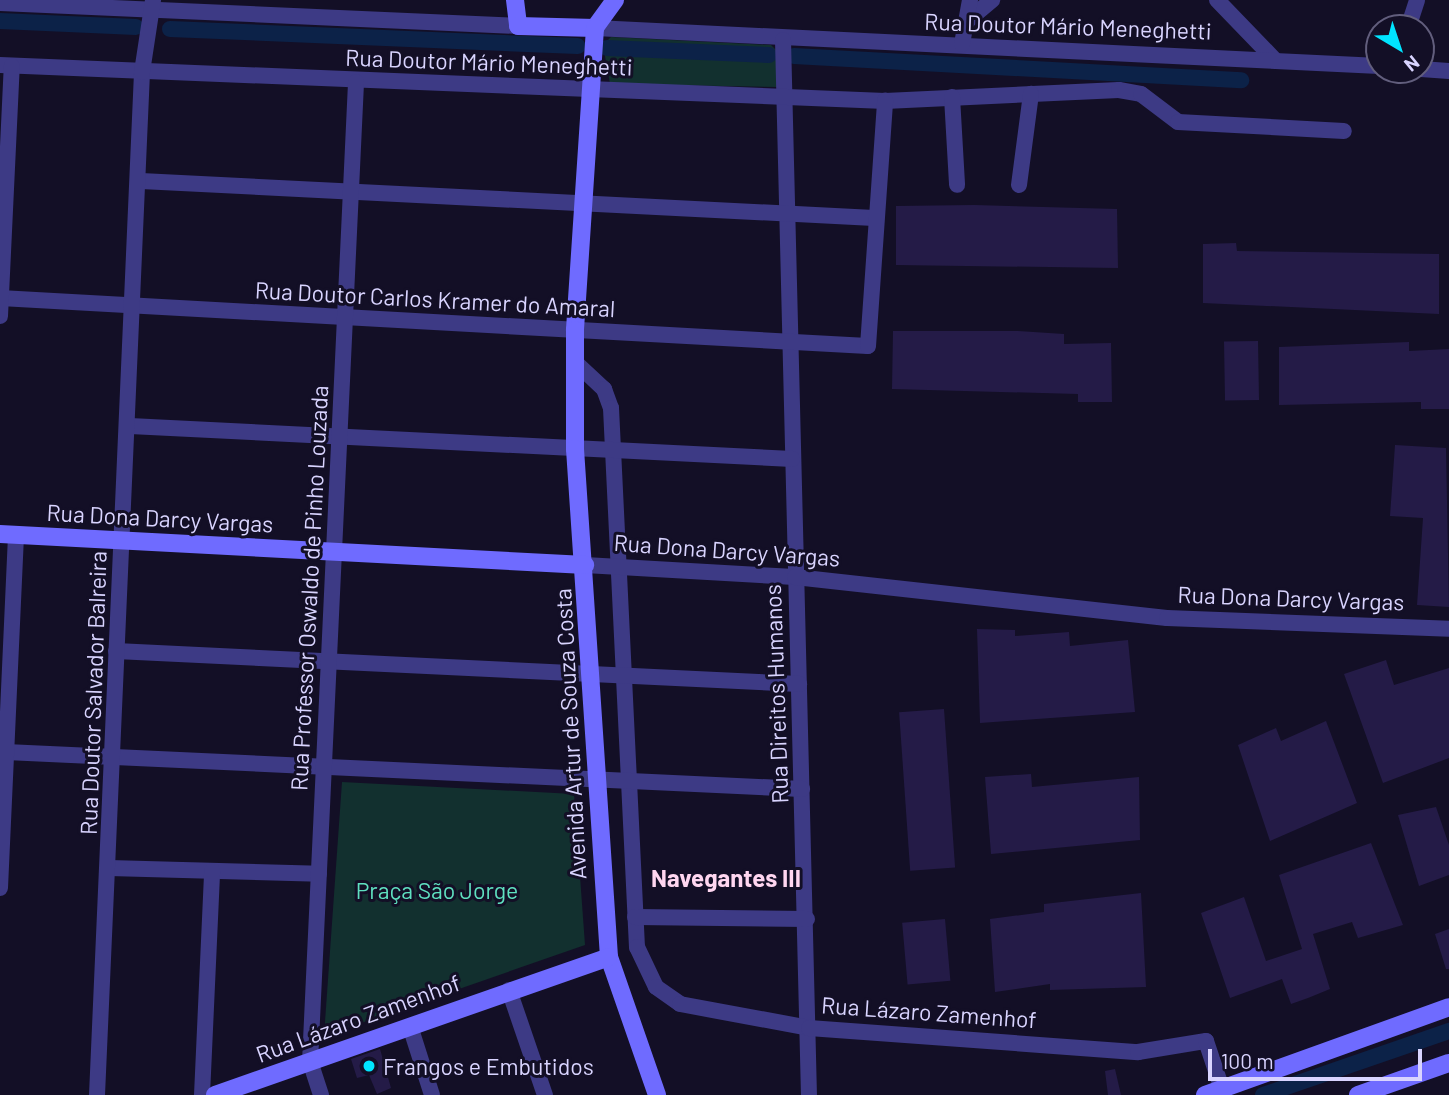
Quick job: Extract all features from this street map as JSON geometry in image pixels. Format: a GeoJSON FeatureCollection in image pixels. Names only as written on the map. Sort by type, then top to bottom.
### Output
{"type":"FeatureCollection","features":[{"type":"Feature","properties":{"kind":"street"},"geometry":{"type":"LineString","coordinates":[[515,0],[518,26]]}},
{"type":"Feature","properties":{"kind":"street"},"geometry":{"type":"LineString","coordinates":[[595,28],[615,0]]}},
{"type":"Feature","properties":{"kind":"street"},"geometry":{"type":"LineString","coordinates":[[962,44],[970,0]]}},
{"type":"Feature","properties":{"kind":"street"},"geometry":{"type":"LineString","coordinates":[[1217,0],[1274,58]]}},
{"type":"Feature","properties":{"kind":"street"},"geometry":{"type":"LineString","coordinates":[[967,21],[988,1]]}},
{"type":"Feature","properties":{"kind":"street","name":"Rua Doutor Mário Meneghetti"},"geometry":{"type":"LineString","coordinates":[[0,3],[152,6],[783,40],[962,44],[1274,58],[1365,65]]}},
{"type":"Feature","properties":{"kind":"street","name":"Rua Doutor Salvador Balreira"},"geometry":{"type":"LineString","coordinates":[[97,1095],[116,753],[116,651],[136,305],[142,72],[152,6]]}},
{"type":"Feature","properties":{"kind":"street","name":"Avenida Artur de Souza Costa"},"geometry":{"type":"LineString","coordinates":[[595,28],[587,204],[575,330],[575,449],[585,565],[609,957],[657,1095]]}},
{"type":"Feature","properties":{"kind":"street","name":"Rua Direitos Humanos"},"geometry":{"type":"LineString","coordinates":[[783,40],[785,215],[807,919],[809,1095]]}},
{"type":"Feature","properties":{"kind":"street"},"geometry":{"type":"LineString","coordinates":[[0,316],[6,66]]}},
{"type":"Feature","properties":{"kind":"street","name":"Rua Doutor Mário Meneghetti"},"geometry":{"type":"LineString","coordinates":[[6,66],[885,101],[1119,90],[1141,94],[1178,122],[1344,131]]}},
{"type":"Feature","properties":{"kind":"street","name":"Rua Professor Oswaldo de Pinho Louzada"},"geometry":{"type":"LineString","coordinates":[[321,1095],[310,1062],[356,82]]}},
{"type":"Feature","properties":{"kind":"street"},"geometry":{"type":"LineString","coordinates":[[1019,185],[1031,94]]}},
{"type":"Feature","properties":{"kind":"street"},"geometry":{"type":"LineString","coordinates":[[953,97],[957,185]]}},
{"type":"Feature","properties":{"kind":"street"},"geometry":{"type":"LineString","coordinates":[[141,181],[874,218],[885,101]]}},
{"type":"Feature","properties":{"kind":"street","name":"Rua Doutor Carlos Kramer do Amaral"},"geometry":{"type":"LineString","coordinates":[[0,298],[575,330],[789,339],[868,346],[874,218]]}},
{"type":"Feature","properties":{"kind":"street"},"geometry":{"type":"LineString","coordinates":[[575,362],[604,390],[611,408],[637,947]]}},
{"type":"Feature","properties":{"kind":"street"},"geometry":{"type":"LineString","coordinates":[[130,426],[792,458]]}},
{"type":"Feature","properties":{"kind":"street"},"geometry":{"type":"LineString","coordinates":[[0,888],[6,752],[8,534]]}},
{"type":"Feature","properties":{"kind":"street","name":"Rua Dona Darcy Vargas"},"geometry":{"type":"LineString","coordinates":[[8,534],[795,577],[1167,618],[1449,629]]}},
{"type":"Feature","properties":{"kind":"street"},"geometry":{"type":"LineString","coordinates":[[116,651],[624,672],[799,684]]}},
{"type":"Feature","properties":{"kind":"street"},"geometry":{"type":"LineString","coordinates":[[6,752],[116,753],[802,789]]}},
{"type":"Feature","properties":{"kind":"street"},"geometry":{"type":"LineString","coordinates":[[602,869],[633,867]]}},
{"type":"Feature","properties":{"kind":"street"},"geometry":{"type":"LineString","coordinates":[[109,868],[319,874]]}},
{"type":"Feature","properties":{"kind":"street"},"geometry":{"type":"LineString","coordinates":[[202,1095],[212,871]]}},
{"type":"Feature","properties":{"kind":"street"},"geometry":{"type":"LineString","coordinates":[[635,917],[807,919]]}},
{"type":"Feature","properties":{"kind":"street","name":"Rua Lázaro Zamenhof"},"geometry":{"type":"LineString","coordinates":[[215,1095],[637,947],[656,987],[680,1004],[809,1028],[1138,1052],[1206,1041],[1227,1091]]}},
{"type":"Feature","properties":{"kind":"street"},"geometry":{"type":"LineString","coordinates":[[509,990],[545,1095]]}},
{"type":"Feature","properties":{"kind":"street"},"geometry":{"type":"LineString","coordinates":[[1205,1095],[1227,1091],[1449,1007]]}},
{"type":"Feature","properties":{"kind":"street"},"geometry":{"type":"LineString","coordinates":[[410,1026],[432,1095]]}},
{"type":"Feature","properties":{"kind":"street"},"geometry":{"type":"LineString","coordinates":[[1358,1095],[1449,1063]]}},
{"type":"Feature","properties":{"kind":"green space"},"geometry":{"type":"Polygon","coordinates":[[[611,37],[771,45],[777,51],[777,87],[610,84],[603,45],[611,37]]]}},
{"type":"Feature","properties":{"kind":"green space","name":"Praça São Jorge"},"geometry":{"type":"Polygon","coordinates":[[[342,782],[574,794],[585,945],[324,1036],[342,782]]]}},
{"type":"Feature","properties":{"kind":"building"},"geometry":{"type":"Polygon","coordinates":[[[896,206],[1117,209],[1118,268],[896,265],[896,206]]]}},
{"type":"Feature","properties":{"kind":"building"},"geometry":{"type":"Polygon","coordinates":[[[1236,243],[1237,251],[1439,254],[1439,314],[1203,303],[1203,244],[1236,243]]]}},
{"type":"Feature","properties":{"kind":"building"},"geometry":{"type":"Polygon","coordinates":[[[893,331],[1018,331],[1064,334],[1064,344],[1111,343],[1112,402],[1078,402],[1078,394],[892,389],[893,331]]]}},
{"type":"Feature","properties":{"kind":"building"},"geometry":{"type":"Polygon","coordinates":[[[1258,341],[1259,400],[1225,401],[1224,342],[1258,341]]]}},
{"type":"Feature","properties":{"kind":"building"},"geometry":{"type":"Polygon","coordinates":[[[1409,342],[1409,351],[1449,349],[1449,409],[1421,409],[1421,402],[1279,405],[1279,347],[1409,342]]]}},
{"type":"Feature","properties":{"kind":"building"},"geometry":{"type":"Polygon","coordinates":[[[1395,445],[1446,448],[1449,607],[1417,605],[1423,518],[1390,516],[1395,445]]]}},
{"type":"Feature","properties":{"kind":"building"},"geometry":{"type":"Polygon","coordinates":[[[977,629],[1015,630],[1015,636],[1069,632],[1070,646],[1128,640],[1135,712],[980,723],[977,629]]]}},
{"type":"Feature","properties":{"kind":"building"},"geometry":{"type":"Polygon","coordinates":[[[1386,660],[1394,685],[1449,668],[1449,758],[1383,783],[1344,674],[1386,660]]]}},
{"type":"Feature","properties":{"kind":"building"},"geometry":{"type":"Polygon","coordinates":[[[944,709],[955,868],[910,871],[899,712],[944,709]]]}},
{"type":"Feature","properties":{"kind":"building"},"geometry":{"type":"Polygon","coordinates":[[[1326,721],[1357,803],[1270,841],[1238,745],[1276,728],[1281,741],[1326,721]]]}},
{"type":"Feature","properties":{"kind":"building"},"geometry":{"type":"Polygon","coordinates":[[[1031,774],[1032,787],[1139,777],[1140,840],[991,854],[985,777],[1031,774]]]}},
{"type":"Feature","properties":{"kind":"building"},"geometry":{"type":"Polygon","coordinates":[[[1436,807],[1449,845],[1449,875],[1419,886],[1398,815],[1436,807]]]}},
{"type":"Feature","properties":{"kind":"building"},"geometry":{"type":"Polygon","coordinates":[[[1371,843],[1403,925],[1358,938],[1352,922],[1313,934],[1330,989],[1291,1004],[1282,979],[1230,998],[1201,913],[1244,897],[1266,961],[1302,949],[1279,875],[1371,843]]]}},
{"type":"Feature","properties":{"kind":"building"},"geometry":{"type":"Polygon","coordinates":[[[1141,893],[1146,987],[1050,990],[1050,984],[995,992],[990,919],[1044,912],[1044,904],[1141,893]]]}},
{"type":"Feature","properties":{"kind":"building"},"geometry":{"type":"Polygon","coordinates":[[[945,919],[950,981],[908,985],[902,923],[945,919]]]}},
{"type":"Feature","properties":{"kind":"building"},"geometry":{"type":"Polygon","coordinates":[[[1449,929],[1449,969],[1446,969],[1435,934],[1449,929]]]}},
{"type":"Feature","properties":{"kind":"building","name":"Frangos e Embutidos"},"geometry":{"type":"Polygon","coordinates":[[[380,1049],[391,1088],[377,1094],[369,1075],[357,1078],[351,1059],[380,1049]]]}},
{"type":"Feature","properties":{"kind":"building"},"geometry":{"type":"Polygon","coordinates":[[[1115,1069],[1121,1095],[1108,1095],[1105,1071],[1115,1069]]]}},
{"type":"Feature","properties":{"kind":"waterway"},"geometry":{"type":"LineString","coordinates":[[0,21],[136,27]]}},
{"type":"Feature","properties":{"kind":"waterway"},"geometry":{"type":"LineString","coordinates":[[170,29],[578,46]]}},
{"type":"Feature","properties":{"kind":"waterway"},"geometry":{"type":"LineString","coordinates":[[607,48],[769,55]]}},
{"type":"Feature","properties":{"kind":"waterway"},"geometry":{"type":"LineString","coordinates":[[794,56],[1241,80]]}},
{"type":"Feature","properties":{"kind":"waterway"},"geometry":{"type":"LineString","coordinates":[[1263,1095],[1449,1031]]}},
{"type":"Feature","properties":{"kind":"place","name":"Frangos e Embutidos"},"geometry":{"type":"Point","coordinates":[369,1066]}},
{"type":"Feature","properties":{"kind":"district","name":"Navegantes III"},"geometry":{"type":"Point","coordinates":[726,878]}}]}
